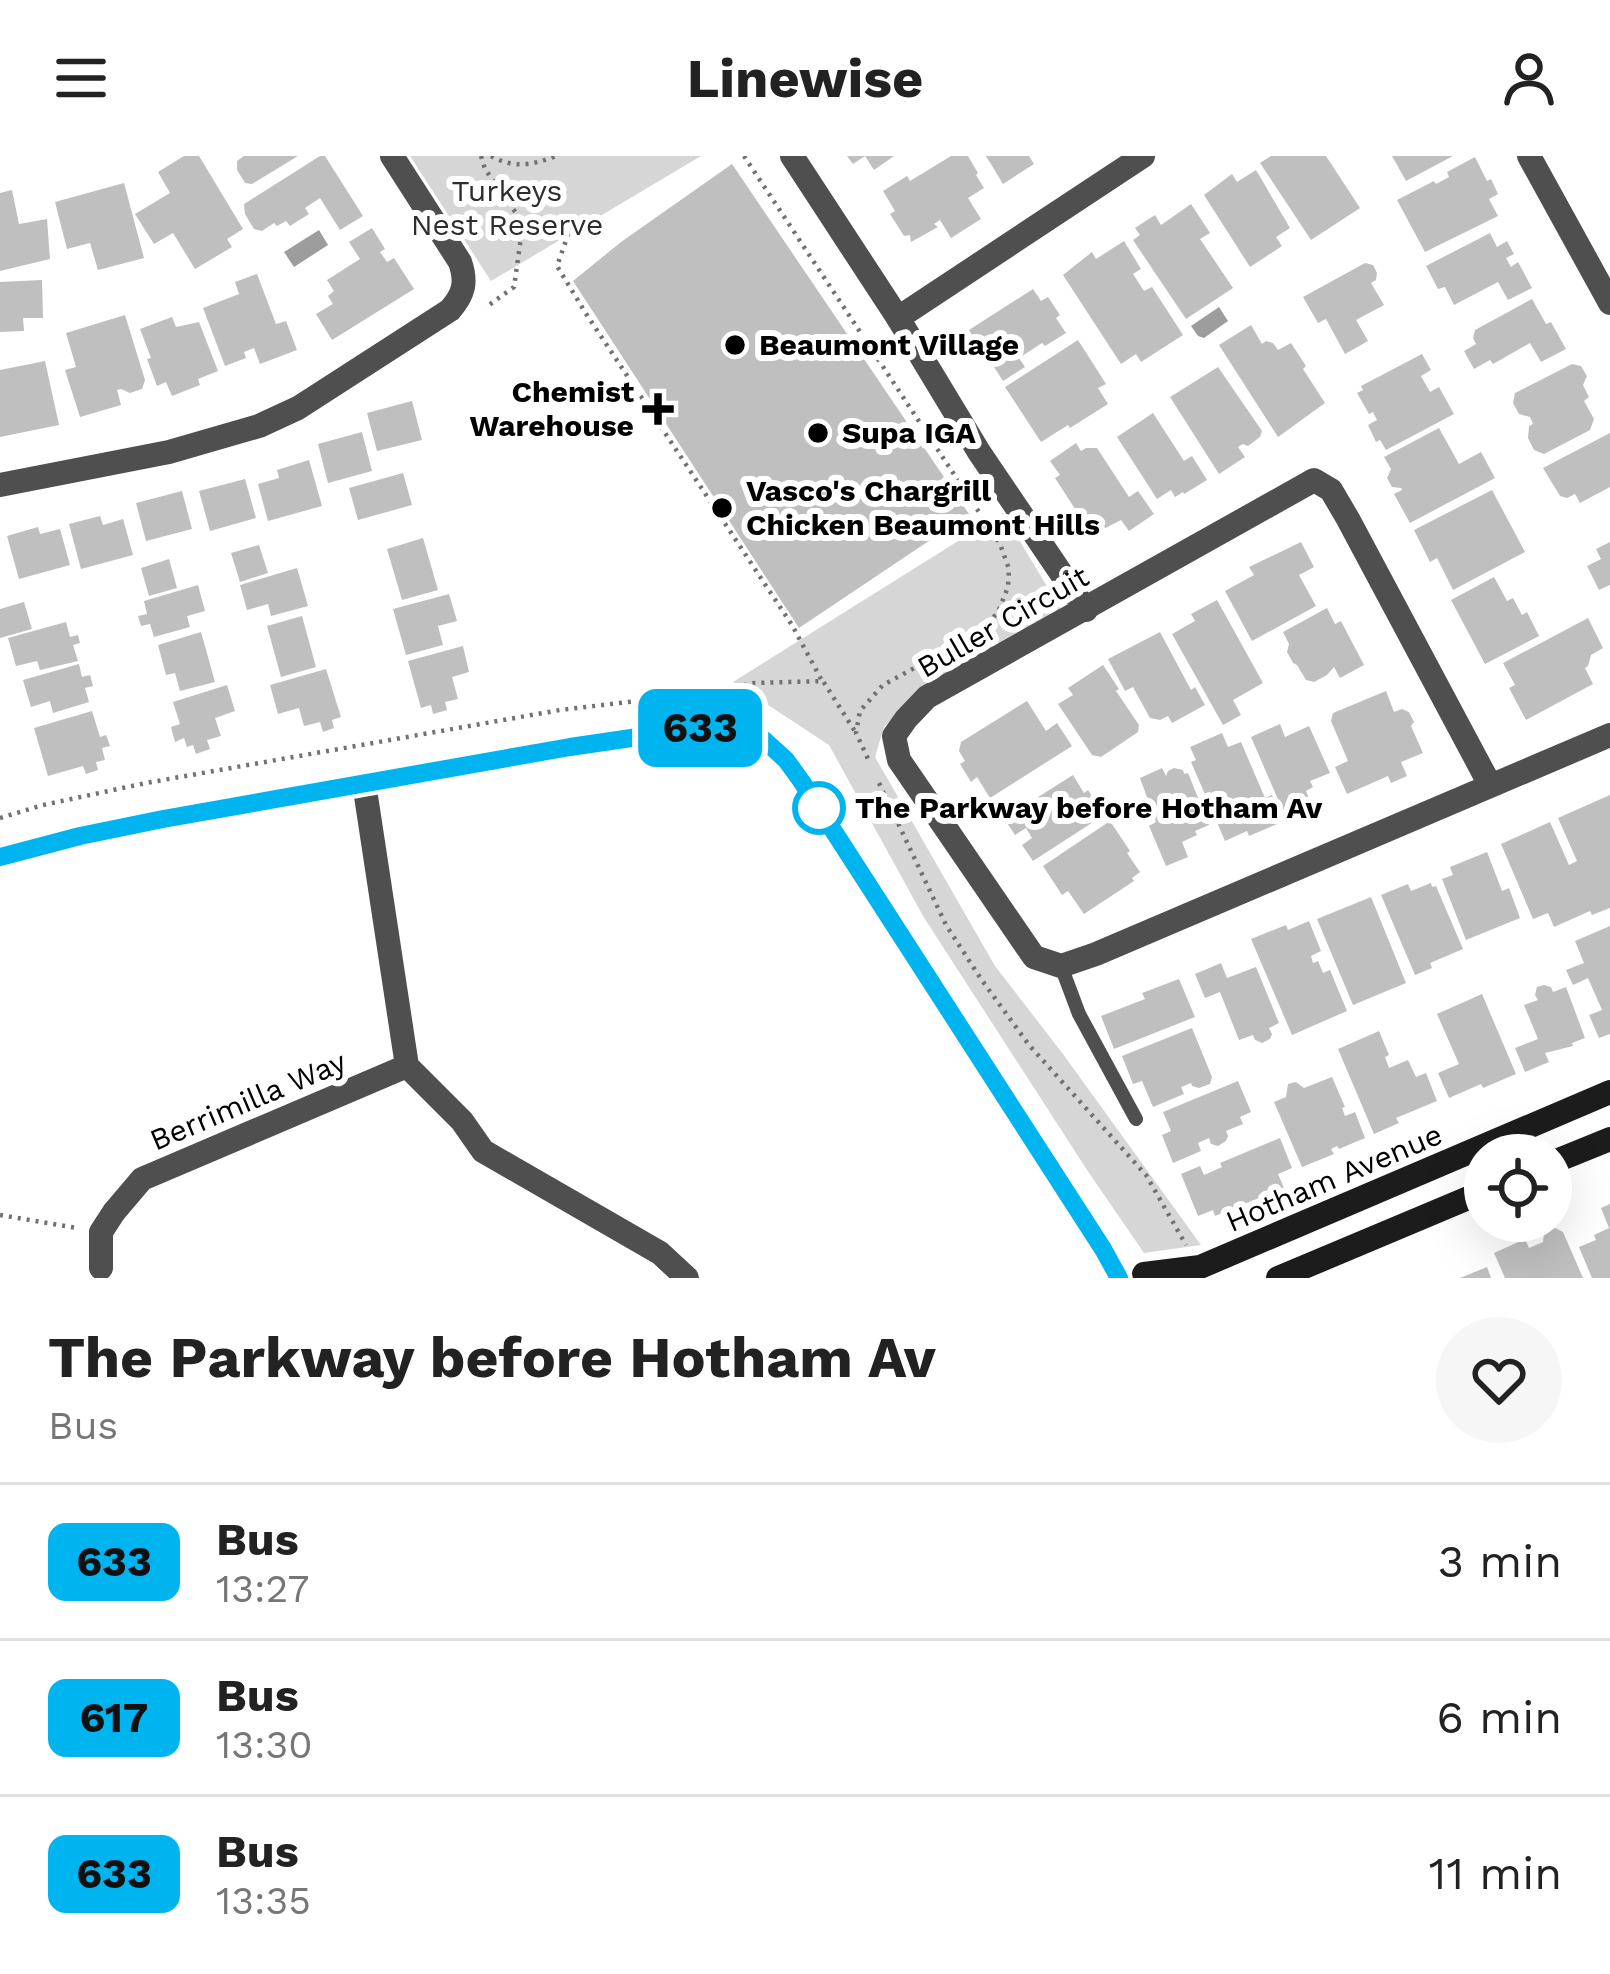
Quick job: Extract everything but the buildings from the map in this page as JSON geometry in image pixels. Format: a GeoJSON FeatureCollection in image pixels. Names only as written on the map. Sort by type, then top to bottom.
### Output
{"type":"FeatureCollection","features":[{"type":"Feature","properties":{"kind":"street"},"geometry":{"type":"LineString","coordinates":[[0,485],[184,448],[259,426],[316,397],[450,310],[464,287],[460,262],[392,156]]}},
{"type":"Feature","properties":{"kind":"street"},"geometry":{"type":"LineString","coordinates":[[792,156],[1086,610]]}},
{"type":"Feature","properties":{"kind":"street"},"geometry":{"type":"LineString","coordinates":[[898,318],[1143,156]]}},
{"type":"Feature","properties":{"kind":"street"},"geometry":{"type":"LineString","coordinates":[[1529,156],[1610,303]]}},
{"type":"Feature","properties":{"kind":"street","name":"Buller Circuit"},"geometry":{"type":"LineString","coordinates":[[1060,966],[1034,957],[899,760],[894,736],[927,697],[1314,480],[1331,490],[1348,519],[1490,785]]}},
{"type":"Feature","properties":{"kind":"street"},"geometry":{"type":"LineString","coordinates":[[0,857],[142,823],[659,733],[720,725],[752,731],[773,747],[802,782],[1090,1229],[1138,1277]]}},
{"type":"Feature","properties":{"kind":"street"},"geometry":{"type":"LineString","coordinates":[[1060,966],[1610,735]]}},
{"type":"Feature","properties":{"kind":"street"},"geometry":{"type":"LineString","coordinates":[[364,783],[407,1066],[462,1121],[483,1151],[661,1253],[687,1278]]}},
{"type":"Feature","properties":{"kind":"street","name":"Berrimilla Way"},"geometry":{"type":"LineString","coordinates":[[101,1232],[142,1179],[407,1066]]}},
{"type":"Feature","properties":{"kind":"street","name":"Hotham Avenue"},"geometry":{"type":"LineString","coordinates":[[1138,1277],[1200,1268],[1610,1092]]}},
{"type":"Feature","properties":{"kind":"street"},"geometry":{"type":"LineString","coordinates":[[1572,1154],[1610,1138]]}},
{"type":"Feature","properties":{"kind":"street"},"geometry":{"type":"LineString","coordinates":[[1278,1278],[1464,1200]]}},
{"type":"Feature","properties":{"kind":"street"},"geometry":{"type":"LineString","coordinates":[[101,1232],[101,1268]]}},
{"type":"Feature","properties":{"kind":"lane"},"geometry":{"type":"LineString","coordinates":[[1060,966],[1079,1014],[1136,1119]]}},
{"type":"Feature","properties":{"kind":"path"},"geometry":{"type":"LineString","coordinates":[[481,156],[485,170],[523,223],[568,235],[557,266],[856,733]]}},
{"type":"Feature","properties":{"kind":"path"},"geometry":{"type":"LineString","coordinates":[[491,156],[531,166],[556,156]]}},
{"type":"Feature","properties":{"kind":"path"},"geometry":{"type":"LineString","coordinates":[[482,311],[514,286],[523,223]]}},
{"type":"Feature","properties":{"kind":"path"},"geometry":{"type":"LineString","coordinates":[[0,818],[146,783],[560,710],[754,683],[823,681]]}},
{"type":"Feature","properties":{"kind":"path"},"geometry":{"type":"LineString","coordinates":[[0,1215],[101,1232]]}},
{"type":"Feature","properties":{"kind":"green space","name":"Turkeys Nest Reserve"},"geometry":{"type":"Polygon","coordinates":[[[410,156],[701,156],[491,281],[410,156]]]}},
{"type":"Feature","properties":{"kind":"green space"},"geometry":{"type":"Polygon","coordinates":[[[1003,513],[1066,618],[912,698],[884,727],[875,757],[995,966],[1201,1245],[1144,1253],[923,916],[829,745],[733,682],[1003,513]]]}},
{"type":"Feature","properties":{"kind":"shaded area"},"geometry":{"type":"Polygon","coordinates":[[[319,230],[328,245],[294,267],[284,252],[319,230]]]}},
{"type":"Feature","properties":{"kind":"shaded area"},"geometry":{"type":"Polygon","coordinates":[[[1219,307],[1228,321],[1204,338],[1198,336],[1191,326],[1219,307]]]}},
{"type":"Feature","properties":{"kind":"bus line","name":"633"},"geometry":{"type":"LineString","coordinates":[[0,857],[163,819],[570,747],[720,725],[752,731],[786,760],[802,782],[1119,1278]]}},
{"type":"Feature","properties":{"kind":"place","name":"Beaumont Village"},"geometry":{"type":"Point","coordinates":[735,345]}},
{"type":"Feature","properties":{"kind":"place","name":"Chemist Warehouse"},"geometry":{"type":"Point","coordinates":[658,409]}},
{"type":"Feature","properties":{"kind":"place","name":"Supa IGA"},"geometry":{"type":"Point","coordinates":[818,433]}},
{"type":"Feature","properties":{"kind":"place","name":"Vasco's Chargrill Chicken Beaumont Hills"},"geometry":{"type":"Point","coordinates":[722,508]}},
{"type":"Feature","properties":{"kind":"place","name":"The Parkway before Hotham Av"},"geometry":{"type":"Point","coordinates":[819,808]}}]}
